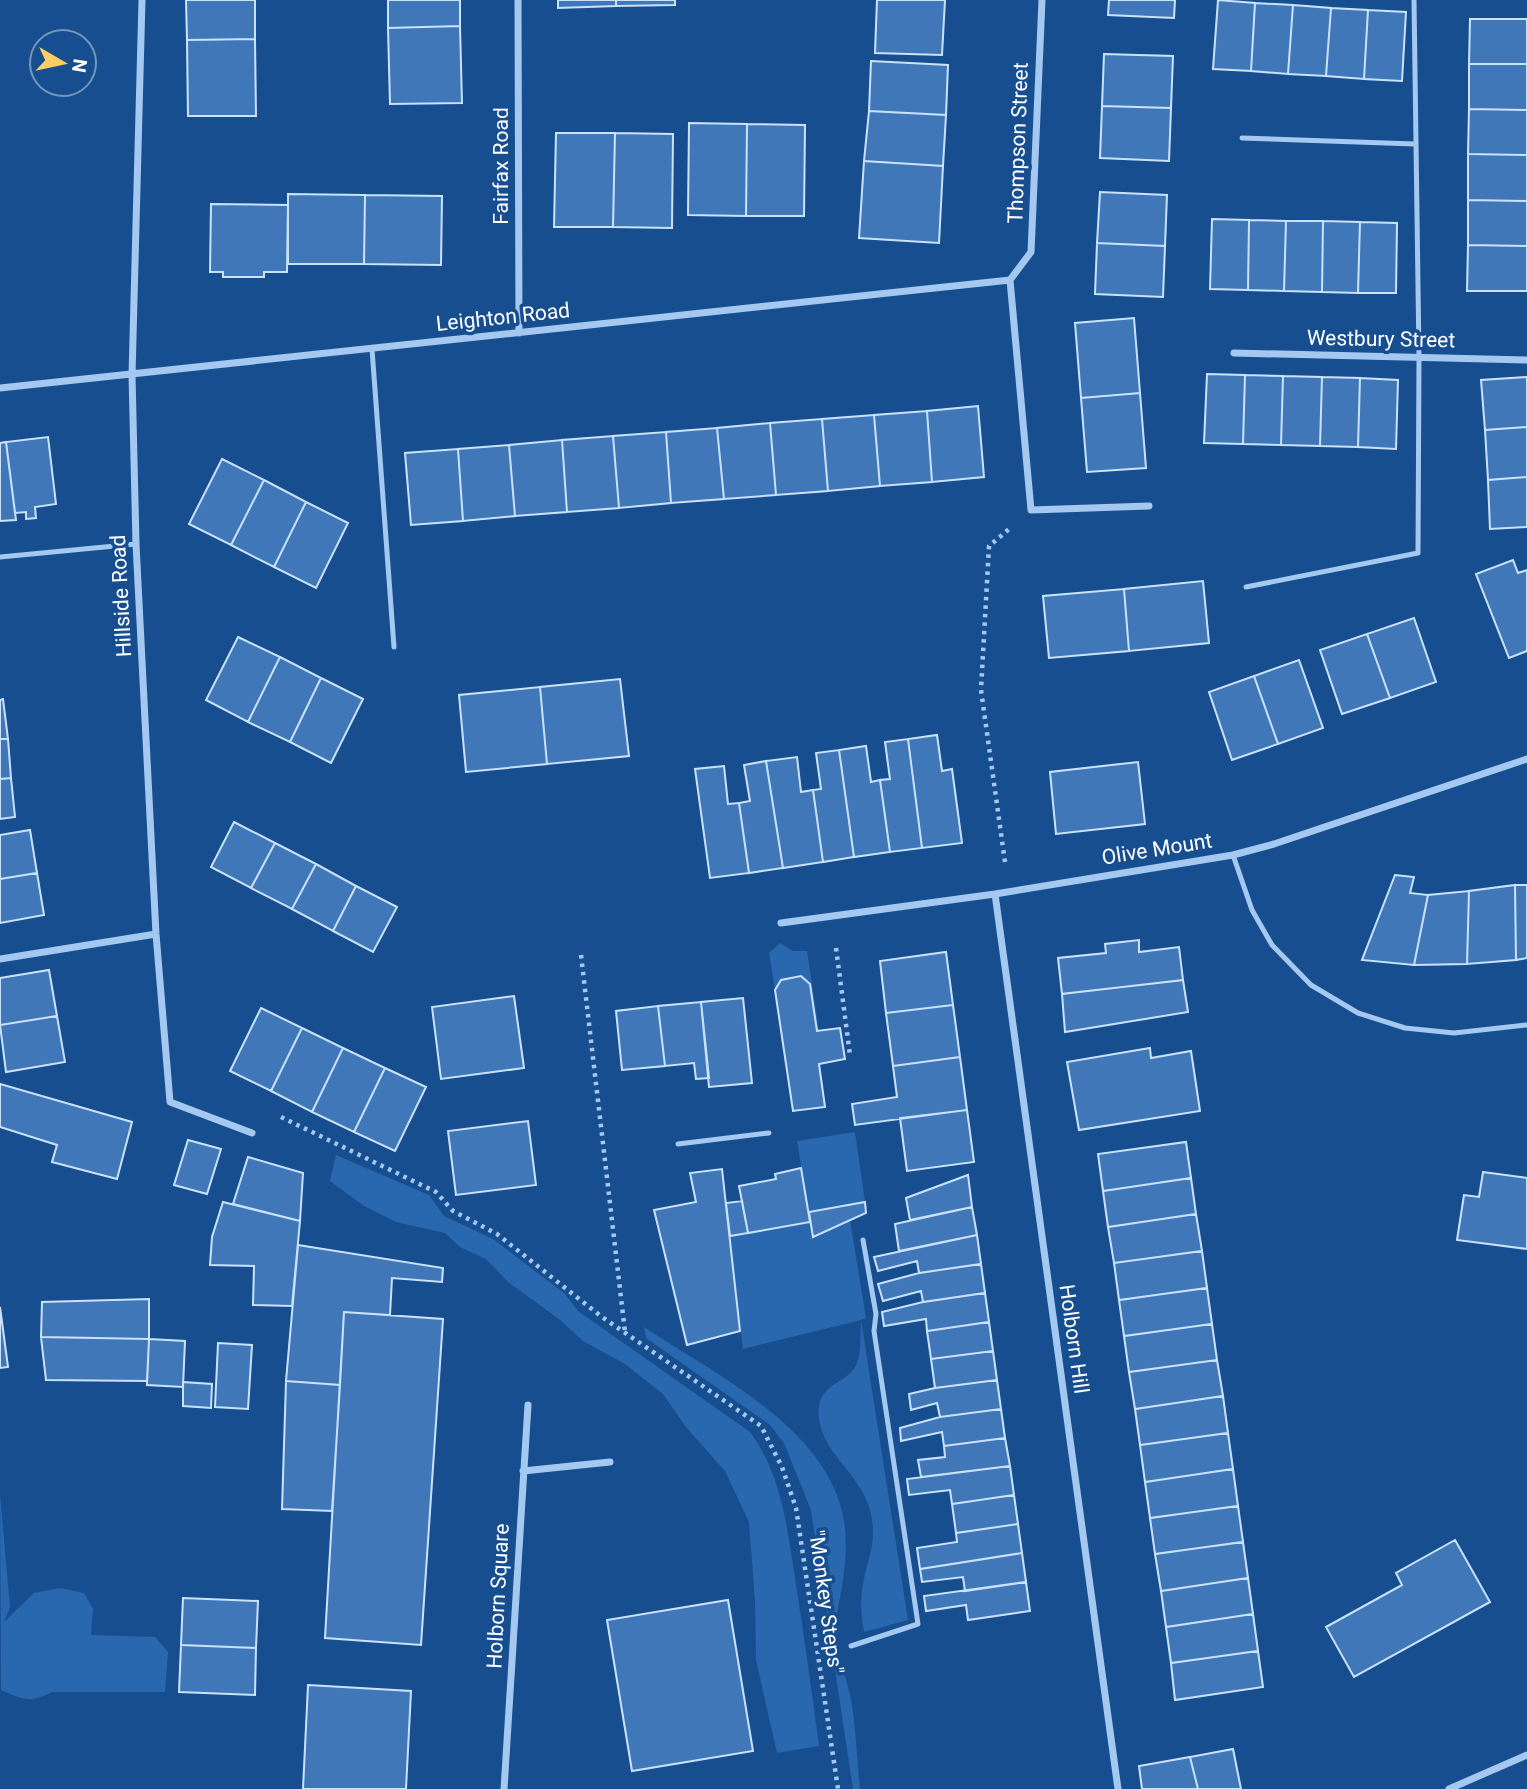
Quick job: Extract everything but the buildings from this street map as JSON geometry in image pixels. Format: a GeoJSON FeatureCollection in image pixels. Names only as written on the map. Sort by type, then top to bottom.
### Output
{"type":"FeatureCollection","features":[{"type":"Feature","properties":{"kind":"street","name":"Hillside Road"},"geometry":{"type":"LineString","coordinates":[[142,0],[132,375],[136,544],[156,934],[170,1102],[252,1133]]}},
{"type":"Feature","properties":{"kind":"street","name":"Fairfax Road"},"geometry":{"type":"LineString","coordinates":[[517,0],[519,333]]}},
{"type":"Feature","properties":{"kind":"street","name":"Thompson Street"},"geometry":{"type":"LineString","coordinates":[[1010,280],[1031,252],[1042,0]]}},
{"type":"Feature","properties":{"kind":"street","name":"Leighton Road"},"geometry":{"type":"LineString","coordinates":[[0,388],[1010,280]]}},
{"type":"Feature","properties":{"kind":"street"},"geometry":{"type":"LineString","coordinates":[[1010,280],[1031,510],[1149,506]]}},
{"type":"Feature","properties":{"kind":"street","name":"Westbury Street"},"geometry":{"type":"LineString","coordinates":[[1234,353],[1527,360]]}},
{"type":"Feature","properties":{"kind":"street","name":"Olive Mount"},"geometry":{"type":"LineString","coordinates":[[781,922],[995,894],[1233,855],[1527,759]]}},
{"type":"Feature","properties":{"kind":"street","name":"Holborn Hill"},"geometry":{"type":"LineString","coordinates":[[995,894],[1118,1789]]}},
{"type":"Feature","properties":{"kind":"street"},"geometry":{"type":"LineString","coordinates":[[0,959],[156,934]]}},
{"type":"Feature","properties":{"kind":"street","name":"Holborn Square"},"geometry":{"type":"LineString","coordinates":[[504,1789],[528,1405]]}},
{"type":"Feature","properties":{"kind":"street"},"geometry":{"type":"LineString","coordinates":[[523,1471],[610,1462]]}},
{"type":"Feature","properties":{"kind":"street"},"geometry":{"type":"LineString","coordinates":[[1449,1789],[1527,1755]]}},
{"type":"Feature","properties":{"kind":"lane"},"geometry":{"type":"LineString","coordinates":[[1246,587],[1418,553],[1419,357],[1414,0]]}},
{"type":"Feature","properties":{"kind":"lane"},"geometry":{"type":"LineString","coordinates":[[1242,138],[1415,144]]}},
{"type":"Feature","properties":{"kind":"lane"},"geometry":{"type":"LineString","coordinates":[[372,349],[394,647]]}},
{"type":"Feature","properties":{"kind":"lane"},"geometry":{"type":"LineString","coordinates":[[0,557],[136,544]]}},
{"type":"Feature","properties":{"kind":"lane"},"geometry":{"type":"LineString","coordinates":[[1233,855],[1252,910],[1272,945],[1311,985],[1357,1013],[1405,1028],[1454,1033],[1527,1025]]}},
{"type":"Feature","properties":{"kind":"lane"},"geometry":{"type":"LineString","coordinates":[[678,1144],[769,1133]]}},
{"type":"Feature","properties":{"kind":"lane"},"geometry":{"type":"LineString","coordinates":[[851,1646],[918,1625],[874,1331],[876,1314],[863,1240]]}},
{"type":"Feature","properties":{"kind":"path"},"geometry":{"type":"LineString","coordinates":[[1010,891],[981,677],[989,546],[1031,510]]}},
{"type":"Feature","properties":{"kind":"path"},"geometry":{"type":"LineString","coordinates":[[832,916],[850,1055]]}},
{"type":"Feature","properties":{"kind":"path"},"geometry":{"type":"LineString","coordinates":[[581,955],[625,1333]]}},
{"type":"Feature","properties":{"kind":"path"},"geometry":{"type":"LineString","coordinates":[[277,1115],[436,1192],[453,1211],[497,1234],[625,1333]]}},
{"type":"Feature","properties":{"kind":"path","name":"\"Monkey Steps\""},"geometry":{"type":"LineString","coordinates":[[625,1333],[761,1426],[782,1466],[796,1508],[838,1789]]}},
{"type":"Feature","properties":{"kind":"shaded area"},"geometry":{"type":"Polygon","coordinates":[[[780,943],[793,951],[807,951],[819,1031],[801,976],[781,980],[775,990],[769,953],[780,943]]]}},
{"type":"Feature","properties":{"kind":"shaded area"},"geometry":{"type":"Polygon","coordinates":[[[855,1132],[865,1202],[809,1212],[797,1141],[855,1132]]]}},
{"type":"Feature","properties":{"kind":"shaded area"},"geometry":{"type":"Polygon","coordinates":[[[336,1155],[429,1195],[444,1216],[493,1239],[565,1294],[578,1311],[750,1432],[770,1469],[783,1508],[819,1746],[777,1753],[756,1660],[749,1522],[725,1471],[686,1427],[663,1394],[625,1364],[583,1341],[559,1319],[508,1282],[486,1259],[460,1247],[445,1233],[396,1222],[364,1206],[330,1181],[336,1155]]]}},
{"type":"Feature","properties":{"kind":"shaded area"},"geometry":{"type":"Polygon","coordinates":[[[850,1220],[866,1318],[743,1349],[730,1236],[810,1222],[813,1237],[850,1220]]]}},
{"type":"Feature","properties":{"kind":"shaded area"},"geometry":{"type":"Polygon","coordinates":[[[861,1320],[908,1620],[864,1632],[861,1596],[873,1540],[870,1510],[857,1483],[830,1448],[819,1421],[821,1398],[830,1387],[849,1375],[857,1363],[861,1320]]]}},
{"type":"Feature","properties":{"kind":"shaded area"},"geometry":{"type":"Polygon","coordinates":[[[644,1327],[765,1407],[793,1431],[816,1458],[834,1488],[844,1521],[846,1543],[836,1632],[853,1710],[860,1789],[853,1789],[811,1510],[784,1443],[770,1425],[646,1338],[644,1327]]]}},
{"type":"Feature","properties":{"kind":"shaded area"},"geometry":{"type":"Polygon","coordinates":[[[0,1494],[10,1607],[4,1622],[34,1593],[60,1588],[84,1593],[93,1609],[91,1635],[155,1637],[168,1652],[165,1692],[52,1692],[38,1698],[26,1699],[1,1690],[0,1494]]]}}]}
